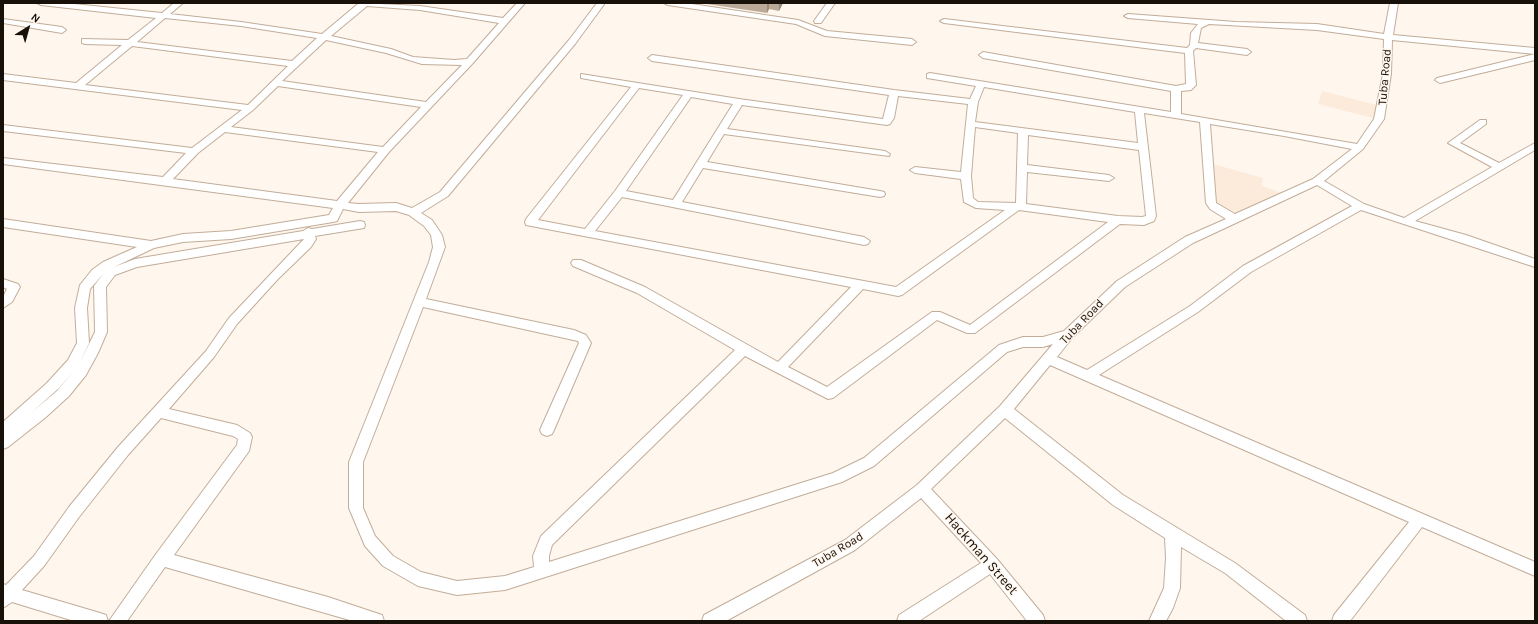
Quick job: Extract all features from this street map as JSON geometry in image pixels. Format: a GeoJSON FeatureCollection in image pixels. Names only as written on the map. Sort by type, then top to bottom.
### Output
{"type":"FeatureCollection","features":[{"type":"Feature","properties":{"kind":"street"},"geometry":{"type":"LineString","coordinates":[[41,3],[241,24],[324,37],[388,51],[411,60],[454,63],[470,61]]}},
{"type":"Feature","properties":{"kind":"street"},"geometry":{"type":"LineString","coordinates":[[78,86],[179,3]]}},
{"type":"Feature","properties":{"kind":"street"},"geometry":{"type":"LineString","coordinates":[[363,3],[420,8],[505,21]]}},
{"type":"Feature","properties":{"kind":"street"},"geometry":{"type":"LineString","coordinates":[[165,181],[194,152],[250,108],[293,64],[366,3]]}},
{"type":"Feature","properties":{"kind":"street"},"geometry":{"type":"LineString","coordinates":[[3,430],[52,387],[73,363],[83,343],[81,308],[84,288],[96,273],[107,266],[151,245],[182,238],[231,235],[328,220],[337,214],[341,204],[386,150],[470,61],[521,3]]}},
{"type":"Feature","properties":{"kind":"street"},"geometry":{"type":"LineString","coordinates":[[413,212],[423,208],[444,194],[562,54],[602,3]]}},
{"type":"Feature","properties":{"kind":"street"},"geometry":{"type":"LineString","coordinates":[[668,3],[798,22],[826,33],[912,42]]}},
{"type":"Feature","properties":{"kind":"street"},"geometry":{"type":"LineString","coordinates":[[818,21],[831,3]]}},
{"type":"Feature","properties":{"kind":"street","name":"Tuba Road"},"geometry":{"type":"LineString","coordinates":[[710,621],[850,545],[922,489],[1005,410],[1068,335],[1121,284],[1189,240],[1233,218],[1282,198],[1317,181],[1360,147],[1379,120],[1382,110],[1387,74],[1388,37],[1394,3]]}},
{"type":"Feature","properties":{"kind":"street"},"geometry":{"type":"LineString","coordinates":[[1128,16],[1207,22],[1317,27],[1388,37],[1535,51]]}},
{"type":"Feature","properties":{"kind":"street"},"geometry":{"type":"LineString","coordinates":[[3,21],[62,30]]}},
{"type":"Feature","properties":{"kind":"street"},"geometry":{"type":"LineString","coordinates":[[944,21],[1191,48],[1247,52]]}},
{"type":"Feature","properties":{"kind":"street"},"geometry":{"type":"LineString","coordinates":[[982,55],[1176,89],[1188,88],[1191,85],[1191,48],[1195,33],[1198,27],[1207,22]]}},
{"type":"Feature","properties":{"kind":"street"},"geometry":{"type":"LineString","coordinates":[[85,41],[129,43],[293,64]]}},
{"type":"Feature","properties":{"kind":"street"},"geometry":{"type":"LineString","coordinates":[[1440,80],[1535,57]]}},
{"type":"Feature","properties":{"kind":"street"},"geometry":{"type":"LineString","coordinates":[[652,58],[751,71],[894,93],[973,102]]}},
{"type":"Feature","properties":{"kind":"street"},"geometry":{"type":"LineString","coordinates":[[584,76],[740,102],[883,122],[886,122],[889,118],[894,93]]}},
{"type":"Feature","properties":{"kind":"street"},"geometry":{"type":"LineString","coordinates":[[930,76],[1176,115],[1360,147]]}},
{"type":"Feature","properties":{"kind":"street"},"geometry":{"type":"LineString","coordinates":[[3,77],[250,108]]}},
{"type":"Feature","properties":{"kind":"street"},"geometry":{"type":"LineString","coordinates":[[276,82],[428,106]]}},
{"type":"Feature","properties":{"kind":"street"},"geometry":{"type":"LineString","coordinates":[[637,85],[530,222],[859,286],[898,292],[1018,207],[1023,168],[1023,132]]}},
{"type":"Feature","properties":{"kind":"street"},"geometry":{"type":"LineString","coordinates":[[981,85],[973,102],[966,176],[969,202],[976,205],[1018,207],[1118,220],[1144,221],[1151,216],[1142,147],[1139,109]]}},
{"type":"Feature","properties":{"kind":"street"},"geometry":{"type":"LineString","coordinates":[[1176,89],[1176,115]]}},
{"type":"Feature","properties":{"kind":"street"},"geometry":{"type":"LineString","coordinates":[[587,233],[619,193],[689,93]]}},
{"type":"Feature","properties":{"kind":"street"},"geometry":{"type":"LineString","coordinates":[[675,205],[740,102]]}},
{"type":"Feature","properties":{"kind":"street"},"geometry":{"type":"LineString","coordinates":[[1206,121],[1211,203],[1214,207],[1233,218]]}},
{"type":"Feature","properties":{"kind":"street"},"geometry":{"type":"LineString","coordinates":[[1483,122],[1453,143],[1500,167]]}},
{"type":"Feature","properties":{"kind":"street"},"geometry":{"type":"LineString","coordinates":[[970,124],[1142,147]]}},
{"type":"Feature","properties":{"kind":"street"},"geometry":{"type":"LineString","coordinates":[[3,128],[194,152]]}},
{"type":"Feature","properties":{"kind":"street"},"geometry":{"type":"LineString","coordinates":[[225,128],[386,150]]}},
{"type":"Feature","properties":{"kind":"street"},"geometry":{"type":"LineString","coordinates":[[722,131],[885,154]]}},
{"type":"Feature","properties":{"kind":"street"},"geometry":{"type":"LineString","coordinates":[[1405,222],[1535,146]]}},
{"type":"Feature","properties":{"kind":"street"},"geometry":{"type":"LineString","coordinates":[[3,161],[341,204],[359,208],[396,207],[413,212],[428,223],[436,235],[439,247],[356,462],[356,508],[370,541],[388,562],[418,579],[457,588],[505,583],[837,478],[869,462],[1003,348],[1023,342],[1043,342],[1068,335]]}},
{"type":"Feature","properties":{"kind":"street"},"geometry":{"type":"LineString","coordinates":[[700,164],[880,194]]}},
{"type":"Feature","properties":{"kind":"street"},"geometry":{"type":"LineString","coordinates":[[1023,168],[1109,178]]}},
{"type":"Feature","properties":{"kind":"street"},"geometry":{"type":"LineString","coordinates":[[915,170],[966,176]]}},
{"type":"Feature","properties":{"kind":"street"},"geometry":{"type":"LineString","coordinates":[[1317,181],[1360,206],[1405,222],[1462,238],[1535,263]]}},
{"type":"Feature","properties":{"kind":"street"},"geometry":{"type":"LineString","coordinates":[[619,193],[864,241]]}},
{"type":"Feature","properties":{"kind":"street"},"geometry":{"type":"LineString","coordinates":[[1088,376],[1194,308],[1247,269],[1360,206]]}},
{"type":"Feature","properties":{"kind":"street"},"geometry":{"type":"LineString","coordinates":[[577,263],[641,290],[828,394],[936,315],[971,330],[976,327],[1118,220]]}},
{"type":"Feature","properties":{"kind":"street"},"geometry":{"type":"LineString","coordinates":[[3,223],[151,245]]}},
{"type":"Feature","properties":{"kind":"street"},"geometry":{"type":"LineString","coordinates":[[3,443],[41,413],[64,392],[81,371],[92,353],[101,332],[100,286],[111,272],[135,263],[308,232],[360,225]]}},
{"type":"Feature","properties":{"kind":"street"},"geometry":{"type":"LineString","coordinates":[[100,621],[5,595],[39,561],[86,497],[157,412],[210,354],[233,321],[273,277],[307,244],[310,239],[308,232]]}},
{"type":"Feature","properties":{"kind":"street"},"geometry":{"type":"LineString","coordinates":[[3,282],[14,287],[8,299],[3,304]]}},
{"type":"Feature","properties":{"kind":"street"},"geometry":{"type":"LineString","coordinates":[[780,368],[859,286]]}},
{"type":"Feature","properties":{"kind":"street"},"geometry":{"type":"LineString","coordinates":[[419,302],[574,335],[582,338],[585,343],[548,430]]}},
{"type":"Feature","properties":{"kind":"street"},"geometry":{"type":"LineString","coordinates":[[542,572],[541,556],[546,541],[745,348]]}},
{"type":"Feature","properties":{"kind":"street"},"geometry":{"type":"LineString","coordinates":[[1048,359],[1535,569]]}},
{"type":"Feature","properties":{"kind":"street"},"geometry":{"type":"LineString","coordinates":[[1005,410],[1118,500],[1230,568],[1300,621]]}},
{"type":"Feature","properties":{"kind":"street"},"geometry":{"type":"LineString","coordinates":[[117,621],[244,447],[245,437],[237,431],[157,412]]}},
{"type":"Feature","properties":{"kind":"street","name":"Hackman Street"},"geometry":{"type":"LineString","coordinates":[[922,489],[992,564],[1037,621]]}},
{"type":"Feature","properties":{"kind":"street"},"geometry":{"type":"LineString","coordinates":[[1340,621],[1420,519]]}},
{"type":"Feature","properties":{"kind":"street"},"geometry":{"type":"LineString","coordinates":[[1157,621],[1167,603],[1172,588],[1174,558],[1172,534]]}},
{"type":"Feature","properties":{"kind":"street"},"geometry":{"type":"LineString","coordinates":[[161,560],[328,605],[376,621]]}},
{"type":"Feature","properties":{"kind":"street"},"geometry":{"type":"LineString","coordinates":[[905,621],[992,564]]}},
{"type":"Feature","properties":{"kind":"shaded area"},"geometry":{"type":"Polygon","coordinates":[[[1322,91],[1377,105],[1373,118],[1318,104],[1322,91]]]}},
{"type":"Feature","properties":{"kind":"shaded area"},"geometry":{"type":"Polygon","coordinates":[[[1213,164],[1263,178],[1262,186],[1284,194],[1236,212],[1216,204],[1213,164]]]}}]}
